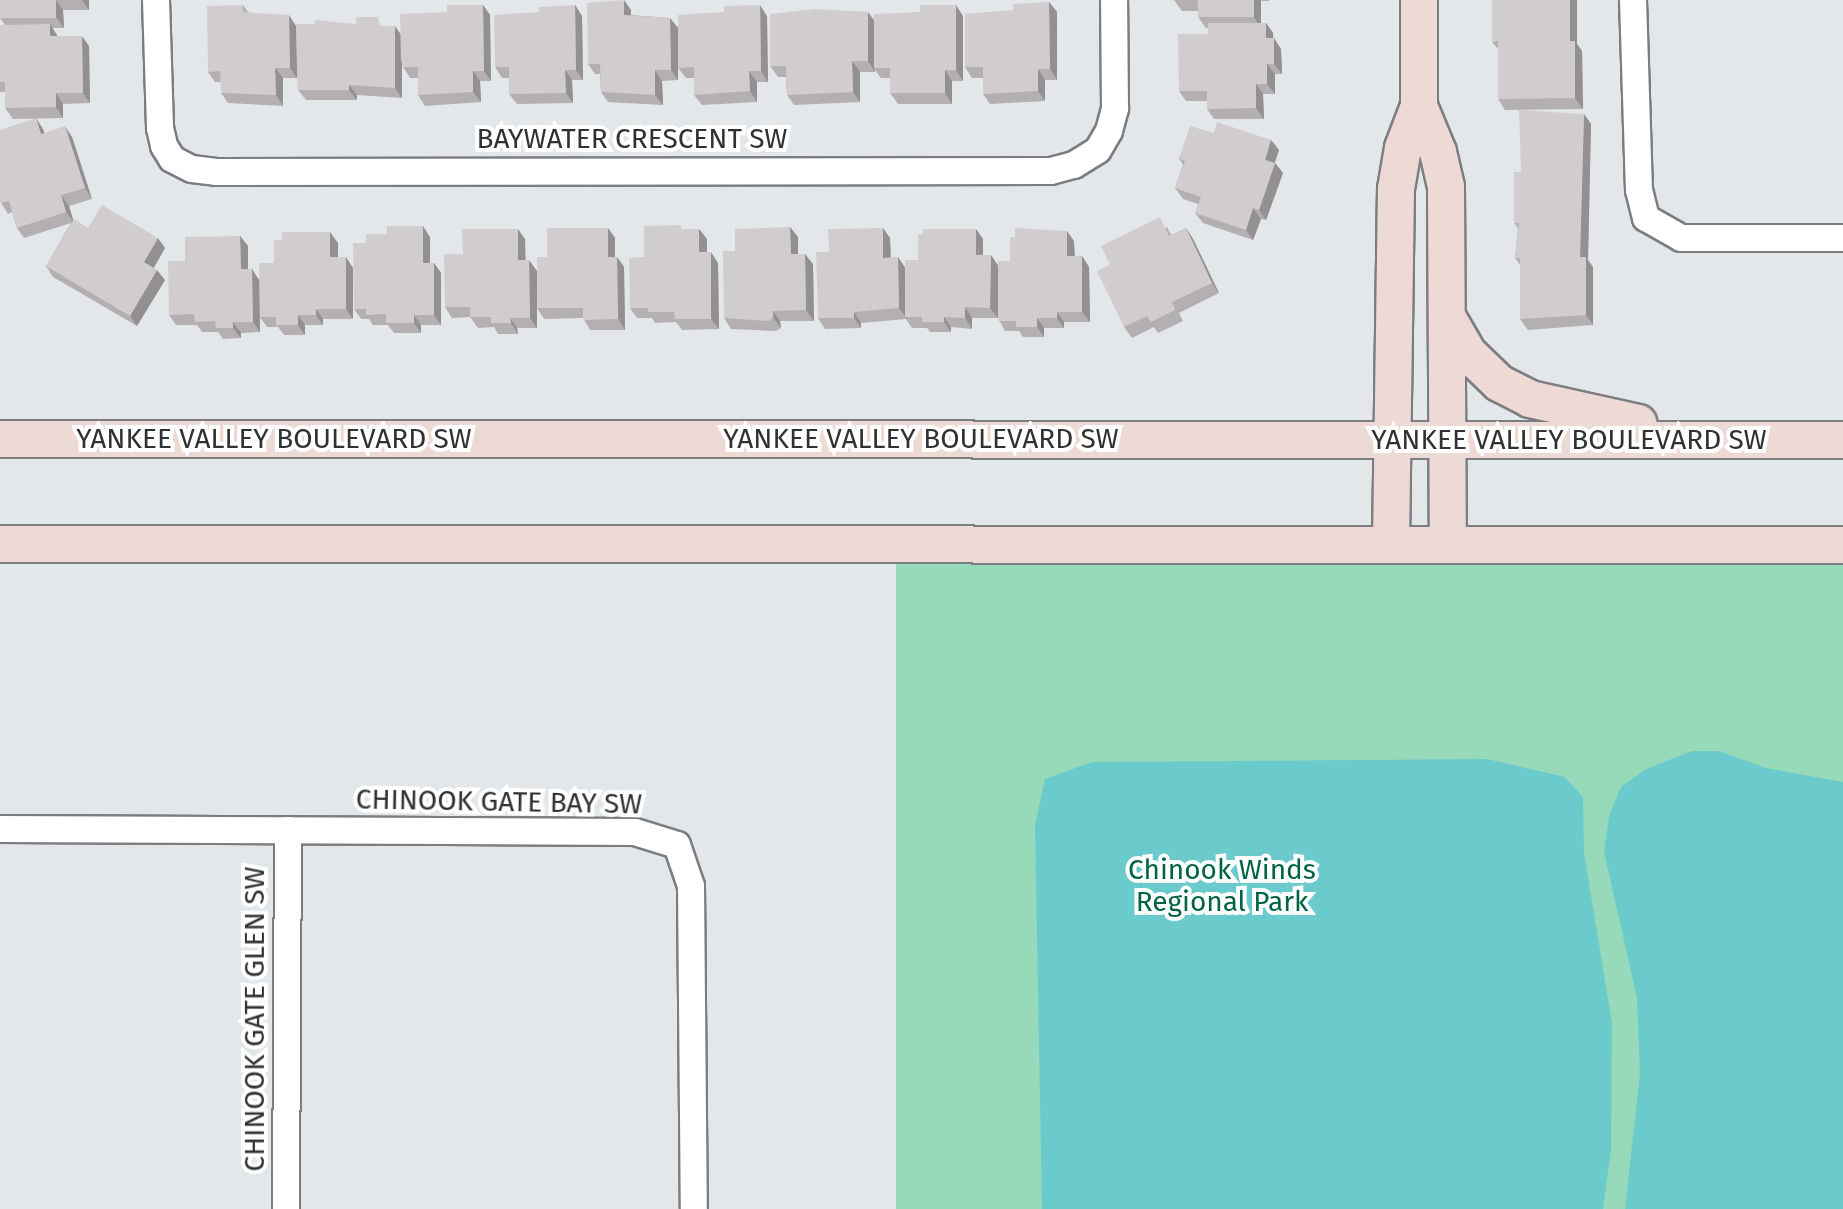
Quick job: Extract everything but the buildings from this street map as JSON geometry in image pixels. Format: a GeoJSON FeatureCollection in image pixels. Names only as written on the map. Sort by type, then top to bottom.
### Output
{"type":"FeatureCollection","features":[{"type":"Feature","properties":{"kind":"main road"},"geometry":{"type":"LineString","coordinates":[[1391,545],[1396,189],[1403,148],[1419,106],[1419,0]]}},
{"type":"Feature","properties":{"kind":"main road"},"geometry":{"type":"LineString","coordinates":[[1419,106],[1438,152],[1446,187],[1448,545]]}},
{"type":"Feature","properties":{"kind":"main road"},"geometry":{"type":"LineString","coordinates":[[1449,320],[1485,371],[1499,383],[1530,399],[1594,416],[1741,440]]}},
{"type":"Feature","properties":{"kind":"main road","name":"YANKEE VALLEY BOULEVARD SW"},"geometry":{"type":"LineString","coordinates":[[0,439],[1843,440]]}},
{"type":"Feature","properties":{"kind":"main road"},"geometry":{"type":"LineString","coordinates":[[0,544],[1843,545]]}},
{"type":"Feature","properties":{"kind":"street","name":"BAYWATER CRESCENT SW"},"geometry":{"type":"LineString","coordinates":[[156,0],[160,128],[164,146],[172,159],[192,169],[216,172],[1051,171],[1074,165],[1098,150],[1109,131],[1115,108],[1114,0]]}},
{"type":"Feature","properties":{"kind":"street"},"geometry":{"type":"LineString","coordinates":[[1633,0],[1639,190],[1646,218],[1681,238],[1843,238]]}},
{"type":"Feature","properties":{"kind":"street","name":"CHINOOK GATE BAY SW"},"geometry":{"type":"LineString","coordinates":[[0,829],[635,832],[677,845],[691,886],[694,1209]]}},
{"type":"Feature","properties":{"kind":"street","name":"CHINOOK GATE GLEN SW"},"geometry":{"type":"LineString","coordinates":[[286,1209],[288,830]]}},
{"type":"Feature","properties":{"kind":"green space","name":"Chinook Winds Regional Park"},"geometry":{"type":"Polygon","coordinates":[[[896,562],[1843,562],[1843,1209],[896,1209],[896,562]]]}},
{"type":"Feature","properties":{"kind":"water"},"geometry":{"type":"Polygon","coordinates":[[[1692,751],[1719,751],[1766,768],[1843,782],[1843,1209],[1625,1209],[1640,1074],[1637,998],[1604,852],[1609,816],[1621,787],[1646,769],[1692,751]]]}},
{"type":"Feature","properties":{"kind":"water"},"geometry":{"type":"Polygon","coordinates":[[[1487,759],[1565,777],[1583,797],[1584,853],[1612,1023],[1611,1150],[1603,1209],[1042,1209],[1035,825],[1045,779],[1092,762],[1487,759]]]}}]}
